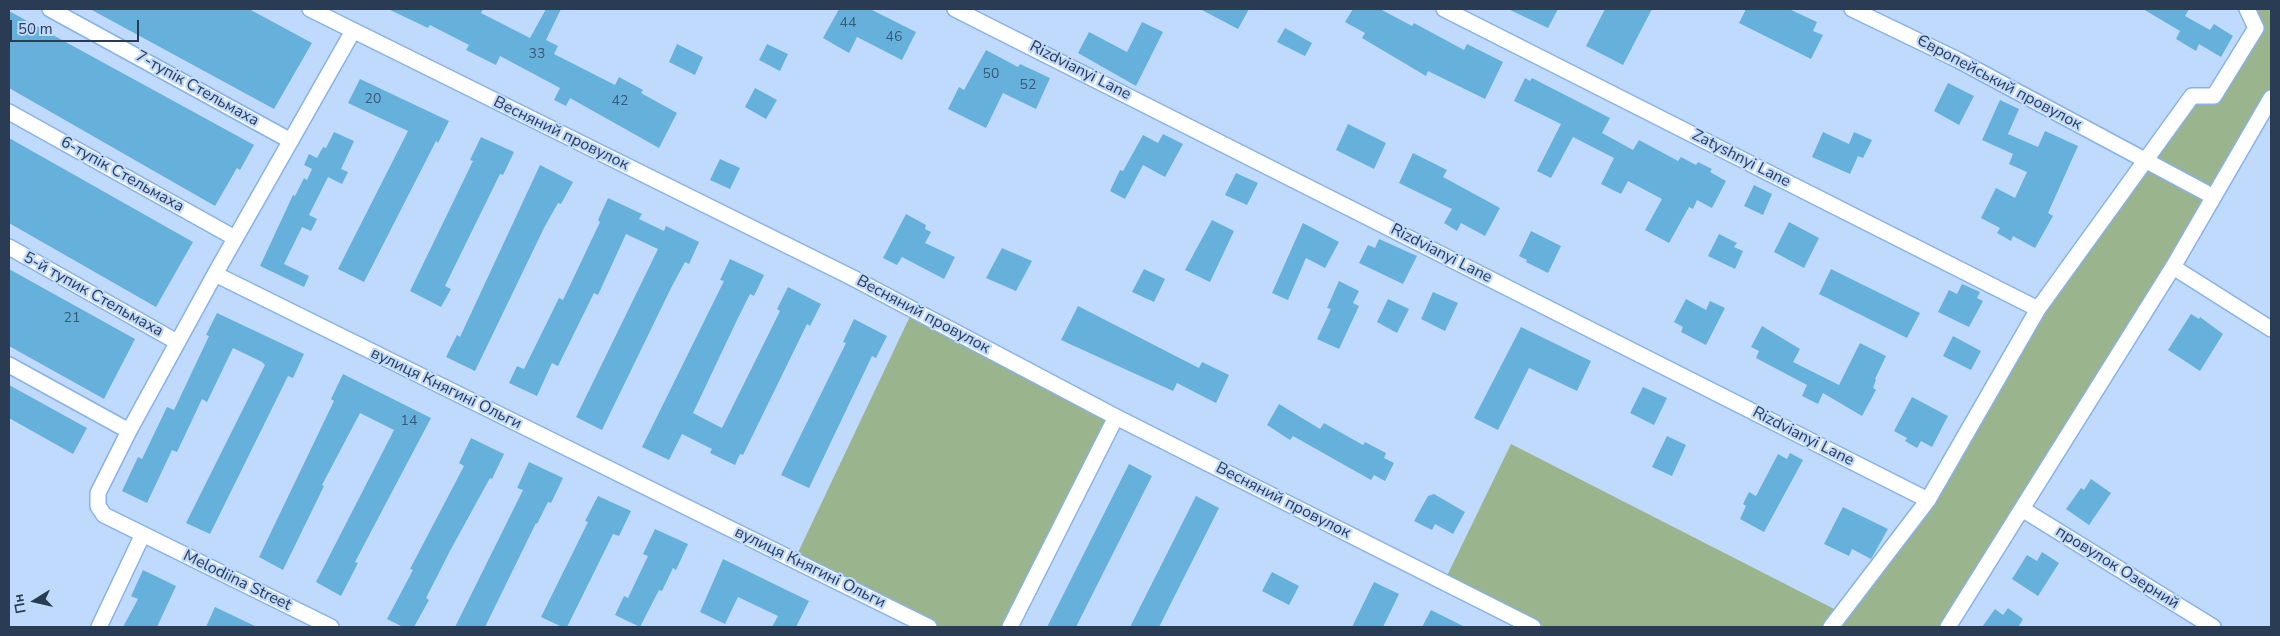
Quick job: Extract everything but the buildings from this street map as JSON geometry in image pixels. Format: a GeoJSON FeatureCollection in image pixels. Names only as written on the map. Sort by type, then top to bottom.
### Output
{"type":"FeatureCollection","features":[{"type":"Feature","properties":{"kind":"street","name":"7-тупік Стельмаха"},"geometry":{"type":"LineString","coordinates":[[50,9],[291,141]]}},
{"type":"Feature","properties":{"kind":"street","name":"Весняний провулок"},"geometry":{"type":"LineString","coordinates":[[310,9],[859,282],[1116,417],[1534,627]]}},
{"type":"Feature","properties":{"kind":"street","name":"Rizdvianyi Lane"},"geometry":{"type":"LineString","coordinates":[[955,9],[1928,500]]}},
{"type":"Feature","properties":{"kind":"street","name":"Zatyshnyi Lane"},"geometry":{"type":"LineString","coordinates":[[1444,9],[2038,309]]}},
{"type":"Feature","properties":{"kind":"street","name":"Європейський провулок"},"geometry":{"type":"LineString","coordinates":[[1852,9],[1958,60],[2212,196]]}},
{"type":"Feature","properties":{"kind":"street"},"geometry":{"type":"LineString","coordinates":[[1830,627],[1928,500],[2038,309],[2145,160],[2192,96],[2214,96],[2256,28],[2243,9]]}},
{"type":"Feature","properties":{"kind":"street"},"geometry":{"type":"LineString","coordinates":[[215,274],[353,31]]}},
{"type":"Feature","properties":{"kind":"street"},"geometry":{"type":"LineString","coordinates":[[1948,627],[2173,267],[2212,196],[2271,98]]}},
{"type":"Feature","properties":{"kind":"street","name":"6-тупік Стельмаха"},"geometry":{"type":"LineString","coordinates":[[9,112],[236,238]]}},
{"type":"Feature","properties":{"kind":"street","name":"5-й тупик Стельмаха"},"geometry":{"type":"LineString","coordinates":[[9,247],[177,342]]}},
{"type":"Feature","properties":{"kind":"street"},"geometry":{"type":"LineString","coordinates":[[2173,267],[2271,329]]}},
{"type":"Feature","properties":{"kind":"street","name":"Melodiina Street"},"geometry":{"type":"LineString","coordinates":[[215,274],[128,431],[98,493],[98,506],[104,515],[331,627]]}},
{"type":"Feature","properties":{"kind":"street","name":"вулиця Княгині Ольги"},"geometry":{"type":"LineString","coordinates":[[215,274],[929,627]]}},
{"type":"Feature","properties":{"kind":"street"},"geometry":{"type":"LineString","coordinates":[[9,365],[128,431]]}},
{"type":"Feature","properties":{"kind":"street"},"geometry":{"type":"LineString","coordinates":[[1010,627],[1116,417]]}},
{"type":"Feature","properties":{"kind":"street","name":"провулок Озерний"},"geometry":{"type":"LineString","coordinates":[[2022,509],[2213,627]]}},
{"type":"Feature","properties":{"kind":"street"},"geometry":{"type":"LineString","coordinates":[[99,627],[143,534]]}},
{"type":"Feature","properties":{"kind":"green space"},"geometry":{"type":"Polygon","coordinates":[[[2247,9],[2271,9],[2271,98],[1948,627],[1533,627],[1444,582],[1511,444],[1842,613],[1928,500],[2038,309],[2192,96],[2214,96],[2255,28],[2247,9]]]}},
{"type":"Feature","properties":{"kind":"green space"},"geometry":{"type":"Polygon","coordinates":[[[913,310],[1116,417],[1010,627],[929,627],[794,561],[913,310]]]}}]}
